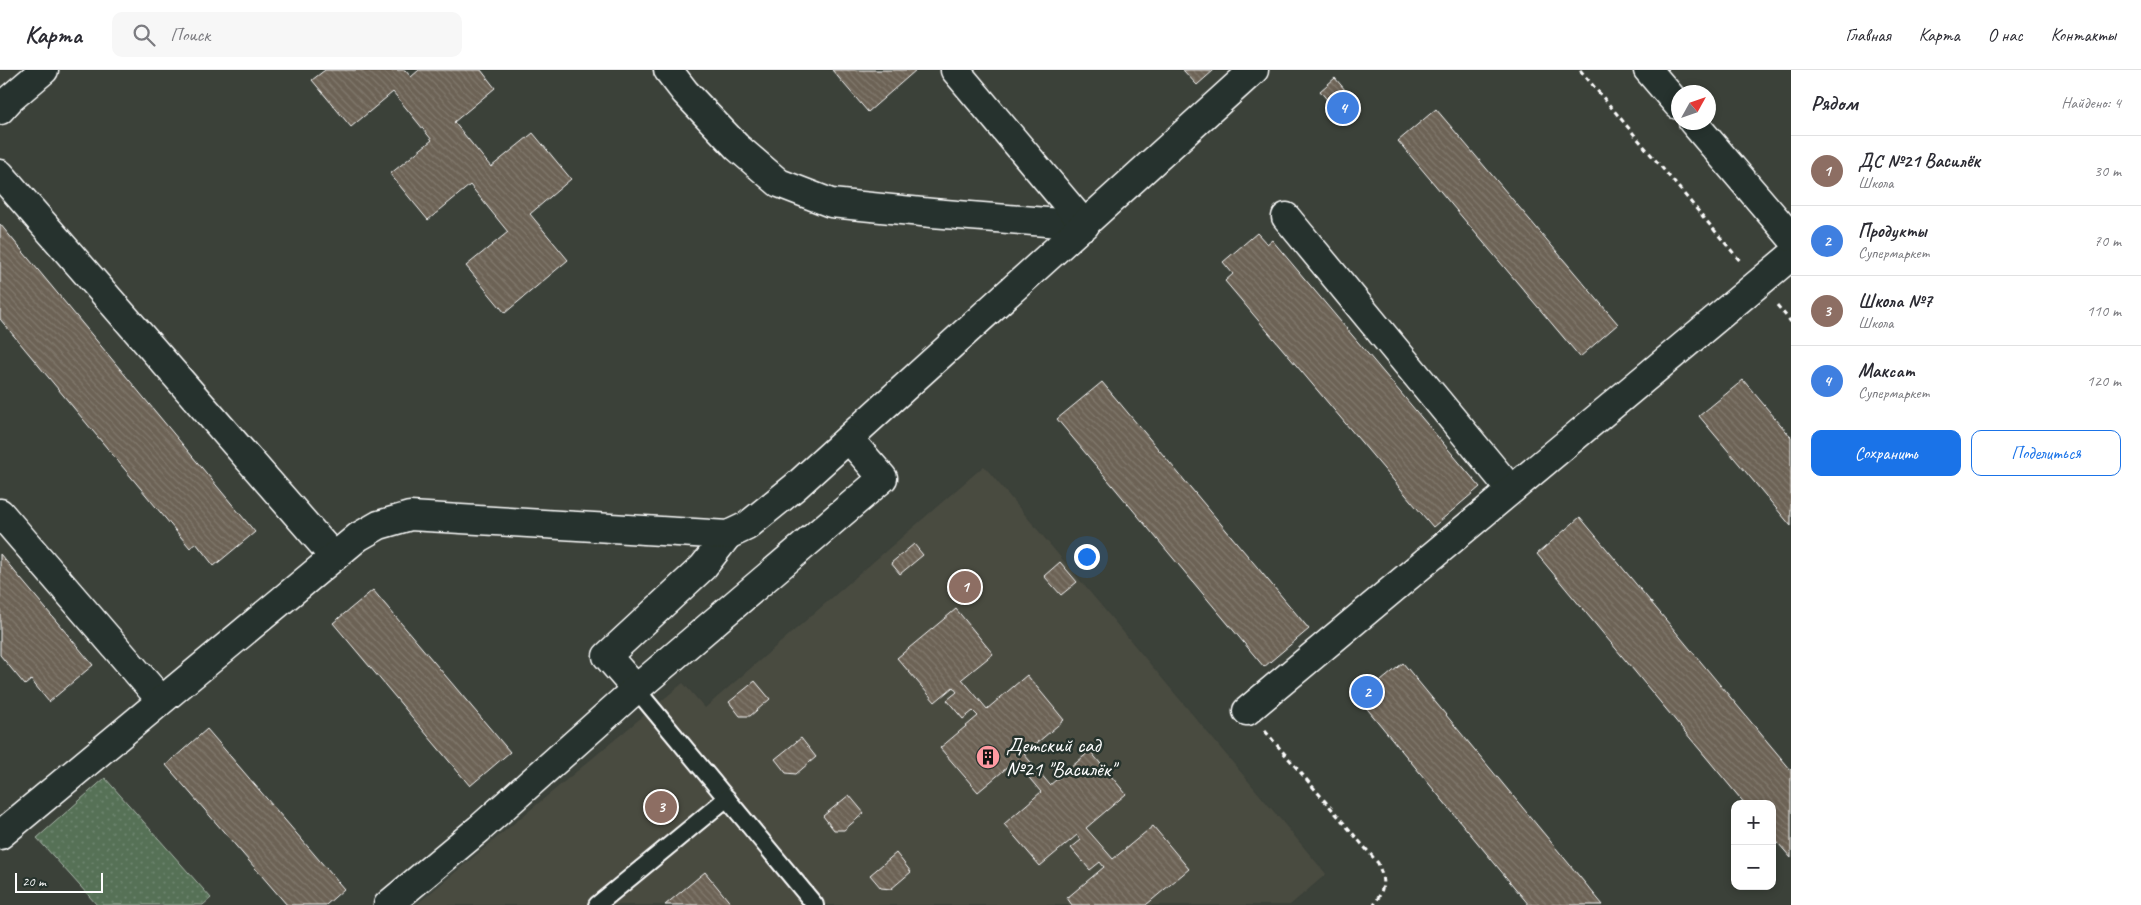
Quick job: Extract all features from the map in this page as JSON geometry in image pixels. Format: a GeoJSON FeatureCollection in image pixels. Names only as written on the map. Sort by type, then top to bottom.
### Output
{"type":"FeatureCollection","features":[{"type":"Feature","properties":{"kind":"street"},"geometry":{"type":"LineString","coordinates":[[0,110],[44,70]]}},
{"type":"Feature","properties":{"kind":"street"},"geometry":{"type":"LineString","coordinates":[[668,70],[685,92],[737,147],[778,183],[831,203],[1085,225]]}},
{"type":"Feature","properties":{"kind":"street"},"geometry":{"type":"LineString","coordinates":[[955,70],[1085,225]]}},
{"type":"Feature","properties":{"kind":"street"},"geometry":{"type":"LineString","coordinates":[[636,689],[607,656],[703,567],[728,535],[747,526],[795,487],[1254,70]]}},
{"type":"Feature","properties":{"kind":"street"},"geometry":{"type":"LineString","coordinates":[[1648,70],[1671,97]]}},
{"type":"Feature","properties":{"kind":"street"},"geometry":{"type":"LineString","coordinates":[[1700,130],[1791,237]]}},
{"type":"Feature","properties":{"kind":"street"},"geometry":{"type":"LineString","coordinates":[[0,174],[334,557]]}},
{"type":"Feature","properties":{"kind":"street"},"geometry":{"type":"LineString","coordinates":[[1286,217],[1511,490]]}},
{"type":"Feature","properties":{"kind":"street"},"geometry":{"type":"LineString","coordinates":[[1247,711],[1791,256]]}},
{"type":"Feature","properties":{"kind":"street"},"geometry":{"type":"LineString","coordinates":[[388,905],[479,829],[636,689],[883,478],[849,439]]}},
{"type":"Feature","properties":{"kind":"street"},"geometry":{"type":"LineString","coordinates":[[0,512],[161,700]]}},
{"type":"Feature","properties":{"kind":"street"},"geometry":{"type":"LineString","coordinates":[[0,835],[358,537],[379,525],[410,516],[728,535]]}},
{"type":"Feature","properties":{"kind":"lane"},"geometry":{"type":"LineString","coordinates":[[636,689],[815,905]]}},
{"type":"Feature","properties":{"kind":"lane"},"geometry":{"type":"LineString","coordinates":[[597,905],[726,798]]}},
{"type":"Feature","properties":{"kind":"path"},"geometry":{"type":"LineString","coordinates":[[1580,70],[1791,322]]}},
{"type":"Feature","properties":{"kind":"path"},"geometry":{"type":"LineString","coordinates":[[1247,711],[1378,863],[1384,881],[1380,895],[1374,905]]}},
{"type":"Feature","properties":{"kind":"shaded area"},"geometry":{"type":"Polygon","coordinates":[[[984,466],[1326,874],[1290,905],[416,905],[683,683],[705,708],[984,466]]]}},
{"type":"Feature","properties":{"kind":"green space"},"geometry":{"type":"Polygon","coordinates":[[[105,778],[211,898],[203,905],[97,905],[37,838],[105,778]]]}},
{"type":"Feature","properties":{"kind":"building"},"geometry":{"type":"Polygon","coordinates":[[[325,70],[405,70],[411,77],[419,70],[481,70],[495,88],[454,122],[491,167],[533,133],[571,179],[530,214],[568,260],[505,313],[466,266],[508,232],[470,185],[428,220],[390,174],[432,140],[393,92],[351,127],[312,80],[325,70]]]}},
{"type":"Feature","properties":{"kind":"building"},"geometry":{"type":"Polygon","coordinates":[[[832,70],[916,70],[868,112],[832,70]]]}},
{"type":"Feature","properties":{"kind":"building"},"geometry":{"type":"Polygon","coordinates":[[[1183,70],[1214,70],[1197,85],[1183,70]]]}},
{"type":"Feature","properties":{"kind":"building"},"geometry":{"type":"Polygon","coordinates":[[[1335,78],[1362,110],[1346,123],[1320,91],[1335,78]]]}},
{"type":"Feature","properties":{"kind":"building"},"geometry":{"type":"Polygon","coordinates":[[[1436,109],[1618,324],[1580,357],[1398,141],[1436,109]]]}},
{"type":"Feature","properties":{"kind":"building"},"geometry":{"type":"Polygon","coordinates":[[[0,224],[255,532],[214,566],[196,543],[190,548],[0,319],[0,224]]]}},
{"type":"Feature","properties":{"kind":"building"},"geometry":{"type":"Polygon","coordinates":[[[1257,233],[1267,244],[1272,240],[1480,487],[1433,527],[1225,281],[1233,274],[1223,262],[1257,233]]]}},
{"type":"Feature","properties":{"kind":"building"},"geometry":{"type":"Polygon","coordinates":[[[1743,380],[1791,437],[1791,526],[1699,416],[1743,380]]]}},
{"type":"Feature","properties":{"kind":"building"},"geometry":{"type":"Polygon","coordinates":[[[1102,382],[1309,629],[1264,667],[1057,419],[1102,382]]]}},
{"type":"Feature","properties":{"kind":"building"},"geometry":{"type":"Polygon","coordinates":[[[1580,517],[1791,770],[1791,858],[1776,841],[1776,800],[1742,800],[1537,554],[1580,517]]]}},
{"type":"Feature","properties":{"kind":"building"},"geometry":{"type":"Polygon","coordinates":[[[914,544],[923,555],[900,574],[891,563],[914,544]]]}},
{"type":"Feature","properties":{"kind":"building"},"geometry":{"type":"Polygon","coordinates":[[[0,554],[93,665],[49,702],[31,680],[25,685],[0,655],[0,554]]]}},
{"type":"Feature","properties":{"kind":"building"},"geometry":{"type":"Polygon","coordinates":[[[1060,562],[1077,582],[1061,595],[1044,576],[1060,562]]]}},
{"type":"Feature","properties":{"kind":"building"},"geometry":{"type":"Polygon","coordinates":[[[373,590],[510,752],[470,786],[333,623],[373,590]]]}},
{"type":"Feature","properties":{"kind":"building","name":"Детский сад №21 \"Василёк\""},"geometry":{"type":"Polygon","coordinates":[[[956,609],[993,654],[962,679],[987,709],[1027,675],[1064,720],[1024,754],[1050,785],[1090,751],[1126,794],[1086,828],[1113,859],[1153,826],[1189,869],[1146,905],[1072,905],[1067,898],[1104,867],[1100,862],[1090,870],[1071,848],[1081,840],[1077,835],[1040,866],[1004,824],[1041,792],[1015,761],[978,792],[940,748],[978,716],[973,711],[963,719],[947,700],[957,692],[953,687],[935,702],[897,658],[956,609]]]}},
{"type":"Feature","properties":{"kind":"building"},"geometry":{"type":"Polygon","coordinates":[[[1403,663],[1603,905],[1529,905],[1359,699],[1403,663]]]}},
{"type":"Feature","properties":{"kind":"building"},"geometry":{"type":"Polygon","coordinates":[[[755,681],[770,699],[750,716],[740,716],[729,702],[755,681]]]}},
{"type":"Feature","properties":{"kind":"building"},"geometry":{"type":"Polygon","coordinates":[[[207,729],[344,889],[326,905],[287,905],[166,765],[207,729]]]}},
{"type":"Feature","properties":{"kind":"building"},"geometry":{"type":"Polygon","coordinates":[[[801,738],[816,757],[796,774],[786,773],[775,759],[801,738]]]}},
{"type":"Feature","properties":{"kind":"building"},"geometry":{"type":"Polygon","coordinates":[[[849,795],[864,813],[844,830],[834,830],[823,816],[849,795]]]}},
{"type":"Feature","properties":{"kind":"building"},"geometry":{"type":"Polygon","coordinates":[[[896,853],[911,872],[891,889],[881,888],[870,875],[896,853]]]}},
{"type":"Feature","properties":{"kind":"building"},"geometry":{"type":"Polygon","coordinates":[[[705,872],[732,905],[665,905],[705,872]]]}},
{"type":"Feature","properties":{"kind":"place","name":"Максат"},"geometry":{"type":"Point","coordinates":[1343,108]}},
{"type":"Feature","properties":{"kind":"place","name":"ДС №21 Василёк"},"geometry":{"type":"Point","coordinates":[965,587]}},
{"type":"Feature","properties":{"kind":"place","name":"Продукты"},"geometry":{"type":"Point","coordinates":[1367,692]}},
{"type":"Feature","properties":{"kind":"place","name":"Детский сад №21 \"Василёк\""},"geometry":{"type":"Point","coordinates":[988,757]}},
{"type":"Feature","properties":{"kind":"place","name":"Школа №7"},"geometry":{"type":"Point","coordinates":[661,807]}}]}
